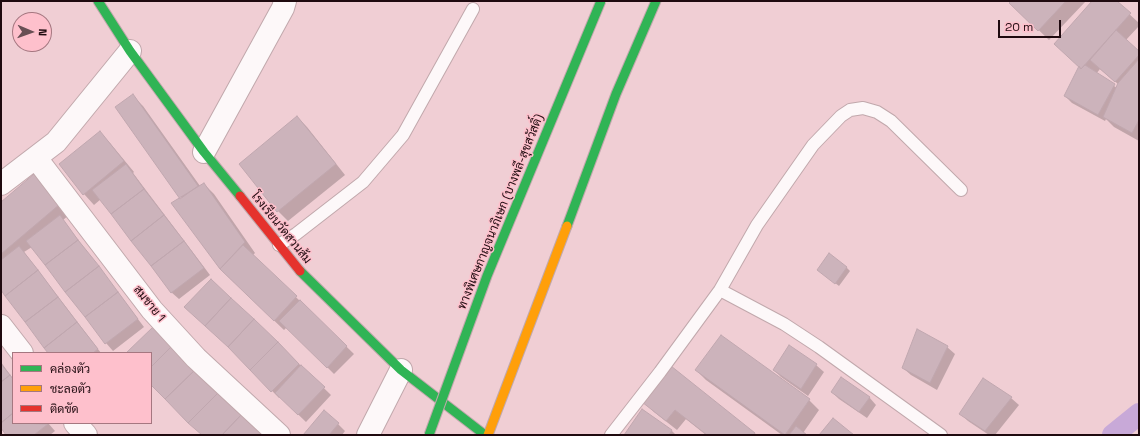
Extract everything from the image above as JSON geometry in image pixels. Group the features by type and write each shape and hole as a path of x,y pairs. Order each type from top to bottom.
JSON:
{"main road":[{"name":"โรงเรียนวัดสวนส้ม","path":"98,1 130,51 204,152 304,276 402,370 485,435"},
{"name":"ทางพิเศษกาญจนาภิเษก (บางพลี-สุขสวัสดิ์)","path":"429,435 487,276 570,74 602,1"},
{"path":"488,435 616,94 656,1"}],"street":[{"path":"204,152 286,1"},
{"path":"1,184 56,142 130,51"},
{"name":"สมชาย 1","path":"36,158 152,310 196,358 279,435"},
{"path":"1,326 21,352"},
{"path":"368,435 402,370"},
{"path":"76,424 86,435"}],"lane":[{"path":"279,245 296,234 363,182 403,135 473,9"},
{"path":"611,435 660,372 720,290 757,225 812,145 841,116 850,110 863,108 877,112 891,121 962,190"},
{"path":"720,290 784,324 819,347 940,435"}],"building":[{"path":"1011,1 1066,1 1038,31 1009,3"},
{"path":"1092,1 1117,1 1131,13 1081,69 1054,44"},
{"path":"1116,30 1139,51 1139,55 1115,82 1090,60"},
{"path":"1139,59 1139,120 1132,133 1103,117 1118,83"},
{"path":"1085,65 1115,84 1098,115 1064,96 1079,66 1081,69"},
{"path":"133,94 198,186 180,199 115,107"},
{"path":"297,116 336,164 277,212 239,164"},
{"path":"100,131 124,161 83,195 59,164"},
{"path":"126,164 144,189 111,214 92,190"},
{"path":"34,174 60,204 1,254 1,202"},
{"path":"204,183 245,242 220,269 171,203"},
{"path":"144,189 164,215 131,241 111,214"},
{"path":"60,215 78,240 45,265 26,241"},
{"path":"164,215 184,241 151,266 131,241"},
{"path":"78,240 99,266 65,292 45,265"},
{"path":"184,241 204,268 171,293 151,266"},
{"path":"243,245 297,296 274,321 220,269"},
{"path":"19,246 38,270 5,296 1,290 1,260"},
{"path":"829,253 847,267 835,284 817,270"},
{"path":"99,266 118,292 85,317 65,292"},
{"path":"38,270 58,297 25,322 5,296"},
{"path":"211,279 231,298 205,326 184,307"},
{"path":"118,292 138,319 105,344 85,317"},
{"path":"58,297 77,322 44,348 25,322"},
{"path":"231,298 254,319 228,347 205,326"},
{"path":"300,300 347,346 327,368 279,321"},
{"path":"254,319 278,342 250,370 228,347"},
{"path":"77,322 98,349 94,352 47,352 44,348"},
{"path":"153,327 173,345 152,366 152,352 127,352"},
{"path":"917,329 948,346 930,383 902,368"},
{"path":"721,335 810,399 785,435 695,370"},
{"path":"278,342 299,364 271,392 250,370"},
{"path":"173,345 196,369 165,399 152,386 152,366"},
{"path":"789,345 817,364 801,389 773,370"},
{"path":"1,364 10,375 1,382"},
{"path":"301,365 325,387 298,415 275,393"},
{"path":"671,366 755,433 754,435 707,435 675,410 666,421 642,402"},
{"path":"196,369 219,392 188,423 165,399"},
{"path":"10,375 12,378 12,414 1,423 1,382"},
{"path":"841,377 870,397 859,412 831,392"},
{"path":"983,378 1012,397 985,431 959,414"},
{"path":"219,392 241,415 222,435 202,435 188,423"},
{"path":"642,409 672,430 669,435 624,435"},
{"path":"324,410 339,423 329,435 303,435"},
{"path":"12,414 12,424 48,424 34,435 6,435 1,428 1,423"},
{"path":"241,415 263,435 222,435"},
{"path":"833,418 854,435 819,435"},
{"path":"796,426 807,435 789,435"}],"waterway":[{"path":"1113,435 1139,414"}],"traffic: fast":[{"path":"98,1 130,51 204,152 240,196"},
{"path":"429,435 487,276 601,1"},
{"path":"567,226 616,94 656,1"},
{"path":"300,271 401,370 485,435"}],"traffic: slow":[{"path":"488,435 567,226"}],"traffic: jam":[{"path":"240,196 300,271"}]}
